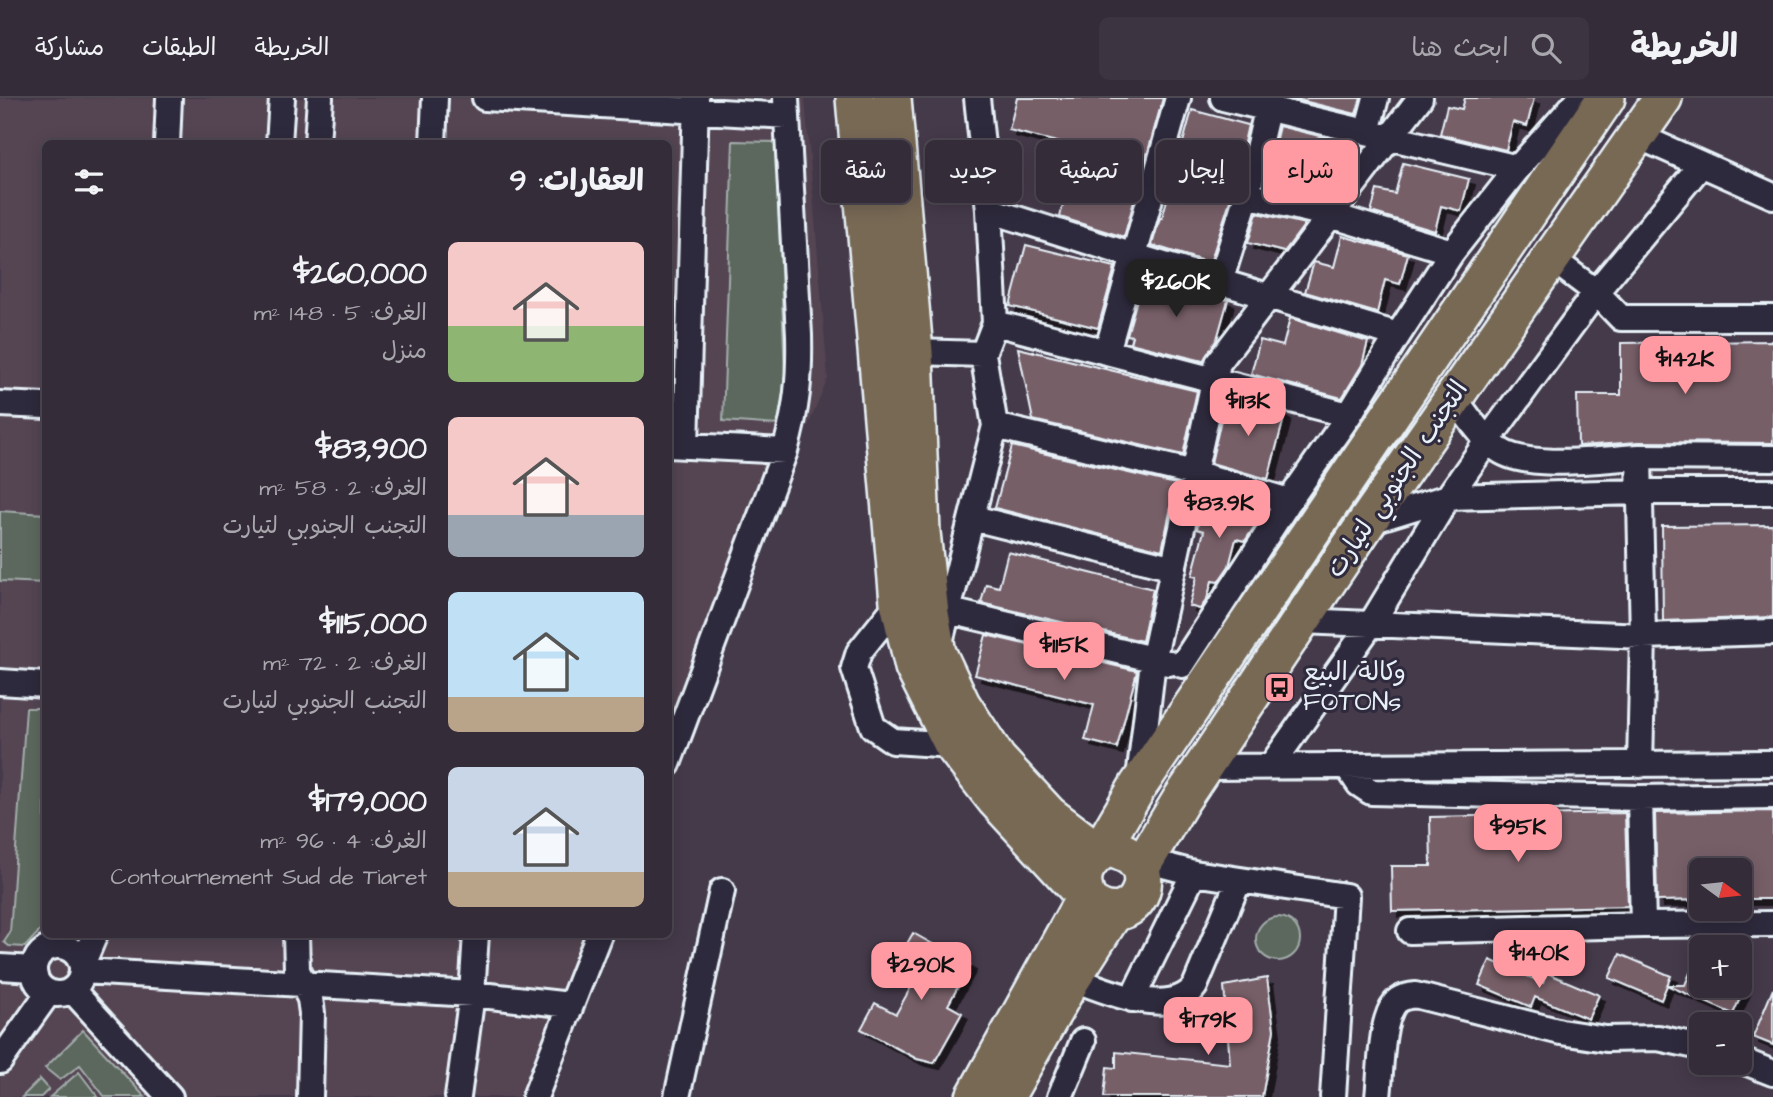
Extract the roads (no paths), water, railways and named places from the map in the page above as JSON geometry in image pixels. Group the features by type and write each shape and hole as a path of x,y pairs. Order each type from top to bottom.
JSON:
{"highway":[{"path":"855,98 899,602 914,667 953,746 996,800 1100,904"},
{"path":"892,98 914,352 921,532 937,653 961,704 997,759 1049,814 1099,853"},
{"name":"التجنب الجنوبي لتيارت","path":"1142,863 1367,522 1663,98"},
{"name":"التجنب الجنوبي لتيارت","path":"1099,853 1138,786 1197,673 1583,99"},
{"path":"1105,848 1118,849 1142,863 1144,877 1140,897 1133,905 1100,904 1082,887 1082,877 1090,859 1105,848"},
{"path":"1005,1097 1072,978 1100,904"},
{"path":"975,1097 1100,904"}],"street":[{"path":"167,140 169,98"},
{"path":"279,140 282,98"},
{"path":"317,140 320,98"},
{"path":"433,140 435,98"},
{"path":"485,98 787,107 800,371 796,413 785,451 675,730"},
{"path":"937,653 950,611 995,426 984,354 995,323 989,210 976,98"},
{"path":"1107,352 1178,98"},
{"path":"1223,98 1269,103 1379,134 1518,168"},
{"path":"1376,98 1379,134"},
{"path":"1138,786 1153,661 1218,363 1331,215 1379,134 1420,98"},
{"path":"950,611 1197,673 1289,501 1349,415 1452,252 1518,168 1583,99"},
{"path":"1249,187 1269,103"},
{"path":"696,104 677,445 785,451"},
{"path":"1638,136 1773,196"},
{"path":"1271,766 1371,624 1448,497 1488,440 1596,292 1701,165"},
{"path":"1249,195 1331,215 1452,252"},
{"path":"1220,282 1245,203"},
{"path":"989,210 1398,335"},
{"path":"1551,258 1596,292 1621,318 1773,318"},
{"path":"995,323 1349,415"},
{"path":"914,352 984,354"},
{"path":"1453,397 1488,440 1510,456 1534,461 1639,457 1773,458"},
{"path":"0,404 42,406"},
{"path":"995,426 1194,473 1289,501"},
{"path":"1639,457 1643,636 1640,765"},
{"path":"1367,522 1448,497 1773,492"},
{"path":"973,518 1174,568"},
{"path":"899,602 859,652 854,668 873,727 892,741 953,746"},
{"path":"1302,621 1643,636 1773,632"},
{"path":"0,682 42,685"},
{"path":"1204,767 1773,763"},
{"path":"1348,766 1359,784 1371,792 1640,798 1773,796"},
{"path":"1640,798 1643,925"},
{"path":"1142,863 1346,896 1333,1097"},
{"path":"1132,999 1194,873"},
{"path":"1072,978 1132,999 1170,1002 1179,1000 1190,993 1240,880"},
{"path":"677,1097 722,891"},
{"path":"1410,931 1773,924"},
{"path":"0,1061 71,980 92,938"},
{"path":"296,938 297,970 310,999 312,1013 310,1097"},
{"path":"458,1097 472,994 476,938"},
{"path":"535,1097 597,938"},
{"path":"0,967 54,947 72,950 71,980 170,1097"},
{"path":"44,951 38,983 71,980 303,984 472,994 570,1005"},
{"path":"1378,1097 1385,1031 1395,1002 1404,996 1415,995 1561,1032 1606,1039 1658,1038 1689,1044"},
{"path":"1060,1097 1083,1041"},
{"path":"1752,1065 1773,1073"}],"place":[{"name":"وكالة البيع FOTONs","path":"1280,687"}]}
